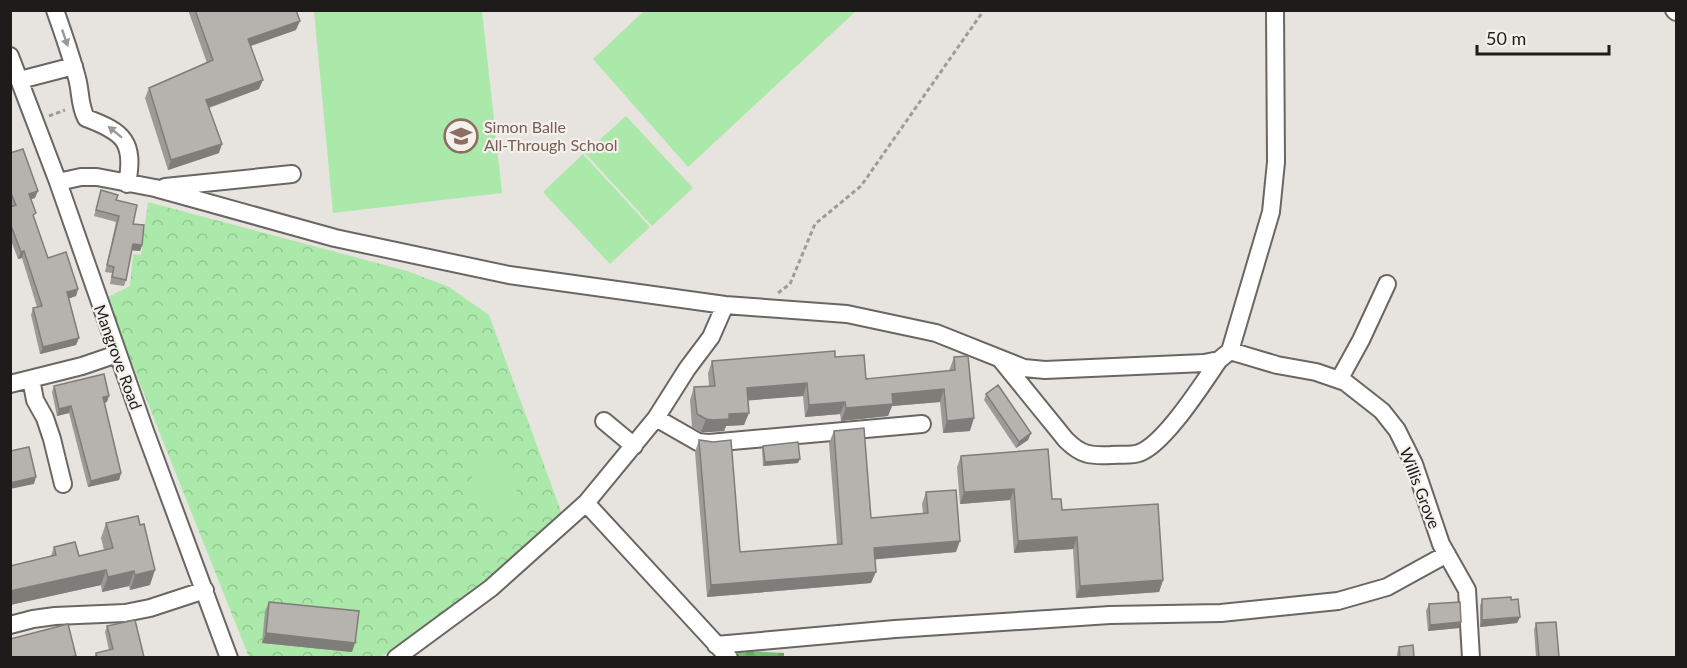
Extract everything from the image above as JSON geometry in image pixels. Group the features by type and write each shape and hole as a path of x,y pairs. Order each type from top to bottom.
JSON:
{"street":[{"path":"55,10 74,66 81,94 80,106 86,118 109,126 126,142 131,162 127,184"},
{"path":"1000,359 1077,452 1095,455 1138,454 1151,447 1167,431 1225,356 1271,212 1276,162 1275,10"},
{"name":"Mangrove Road","path":"10,56 58,182 117,354 230,657"},
{"path":"20,80 74,66"},
{"path":"155,188 292,174"},
{"path":"58,182 81,177 97,177 155,188 335,238 509,275 725,305 847,314 936,333 1024,368 1045,370 1204,363 1225,356"},
{"path":"1339,380 1387,284"},
{"path":"396,657 490,588 586,502 656,418 687,369 711,337 725,305"},
{"path":"10,384 82,366 117,354"},
{"name":"Willis Grove","path":"1225,356 1316,372 1345,382 1382,411 1397,430 1414,465 1441,544 1467,590 1471,657"},
{"path":"31,379 35,400 52,438 63,484"},
{"path":"656,418 698,442 709,443 922,424"},
{"path":"604,421 634,447"},
{"path":"586,502 729,657"},
{"path":"717,645 872,631 1075,618 1221,613 1338,601 1387,587 1447,554"},
{"path":"10,625 55,616 125,613 150,608 205,590"}],"path":[{"path":"757,307 790,285 815,224 861,186 984,10"},
{"path":"47,116 71,108"}],"green space":[{"path":"314,11 482,11 502,193 333,213"},
{"path":"644,11 855,12 688,167 593,59"},
{"path":"626,116 693,188 652,226 585,153"},
{"path":"583,154 650,227 610,264 543,192"},
{"path":"148,202 407,271 449,287 489,315 562,514 488,582 381,657 249,657 106,298 130,286 133,254 141,255"},
{"path":"499,454 527,512 500,526 470,473"},
{"path":"732,650 784,653 784,657 732,658"}],"building":[{"path":"195,10 296,10 300,21 248,39 263,80 206,100 222,144 171,160 149,88 213,60"},
{"path":"23,149 38,191 29,194 36,213 33,215 48,258 66,252 78,289 67,292 79,338 43,347 33,308 42,306 24,251 21,252 10,223 10,207 16,205 10,191 10,153"},
{"path":"101,190 118,195 116,200 137,205 133,224 144,225 142,245 133,244 126,280 112,277 114,267 107,265 119,216 96,210"},
{"path":"835,351 835,357 864,355 866,379 955,370 954,357 968,356 974,418 947,421 944,389 892,394 893,404 846,408 845,402 809,405 807,383 747,388 749,413 729,414 729,419 706,419 697,414 694,387 715,386 712,361"},
{"path":"104,374 109,396 103,397 121,473 91,481 71,406 59,409 54,386"},
{"path":"998,385 1031,433 1019,442 986,394"},
{"path":"864,428 871,518 928,513 926,492 956,490 960,541 874,548 876,572 711,585 699,440 713,442 731,440 740,552 842,544 834,431"},
{"path":"798,442 800,459 765,462 763,446"},
{"path":"29,447 36,477 10,483 10,451"},
{"path":"1048,449 1052,499 1061,499 1062,510 1158,504 1163,580 1080,586 1077,537 1018,541 1014,489 964,492 961,456"},
{"path":"138,516 140,525 144,524 155,570 135,575 134,571 108,577 106,570 10,591 10,566 56,555 54,547 75,542 79,556 113,548 106,523"},
{"path":"1511,597 1511,600 1518,599 1520,617 1482,620 1482,599"},
{"path":"269,602 359,611 355,643 266,633"},
{"path":"1460,602 1461,622 1430,625 1429,604"},
{"path":"135,620 144,657 97,657 96,653 113,649 107,626"},
{"path":"1556,622 1559,657 1539,657 1536,623"},
{"path":"68,624 76,656 10,657 10,639"},
{"path":"1413,645 1414,657 1400,657 1399,647"}],"place":[{"name":"Simon Balle All-Through School","path":"461,136"}]}
